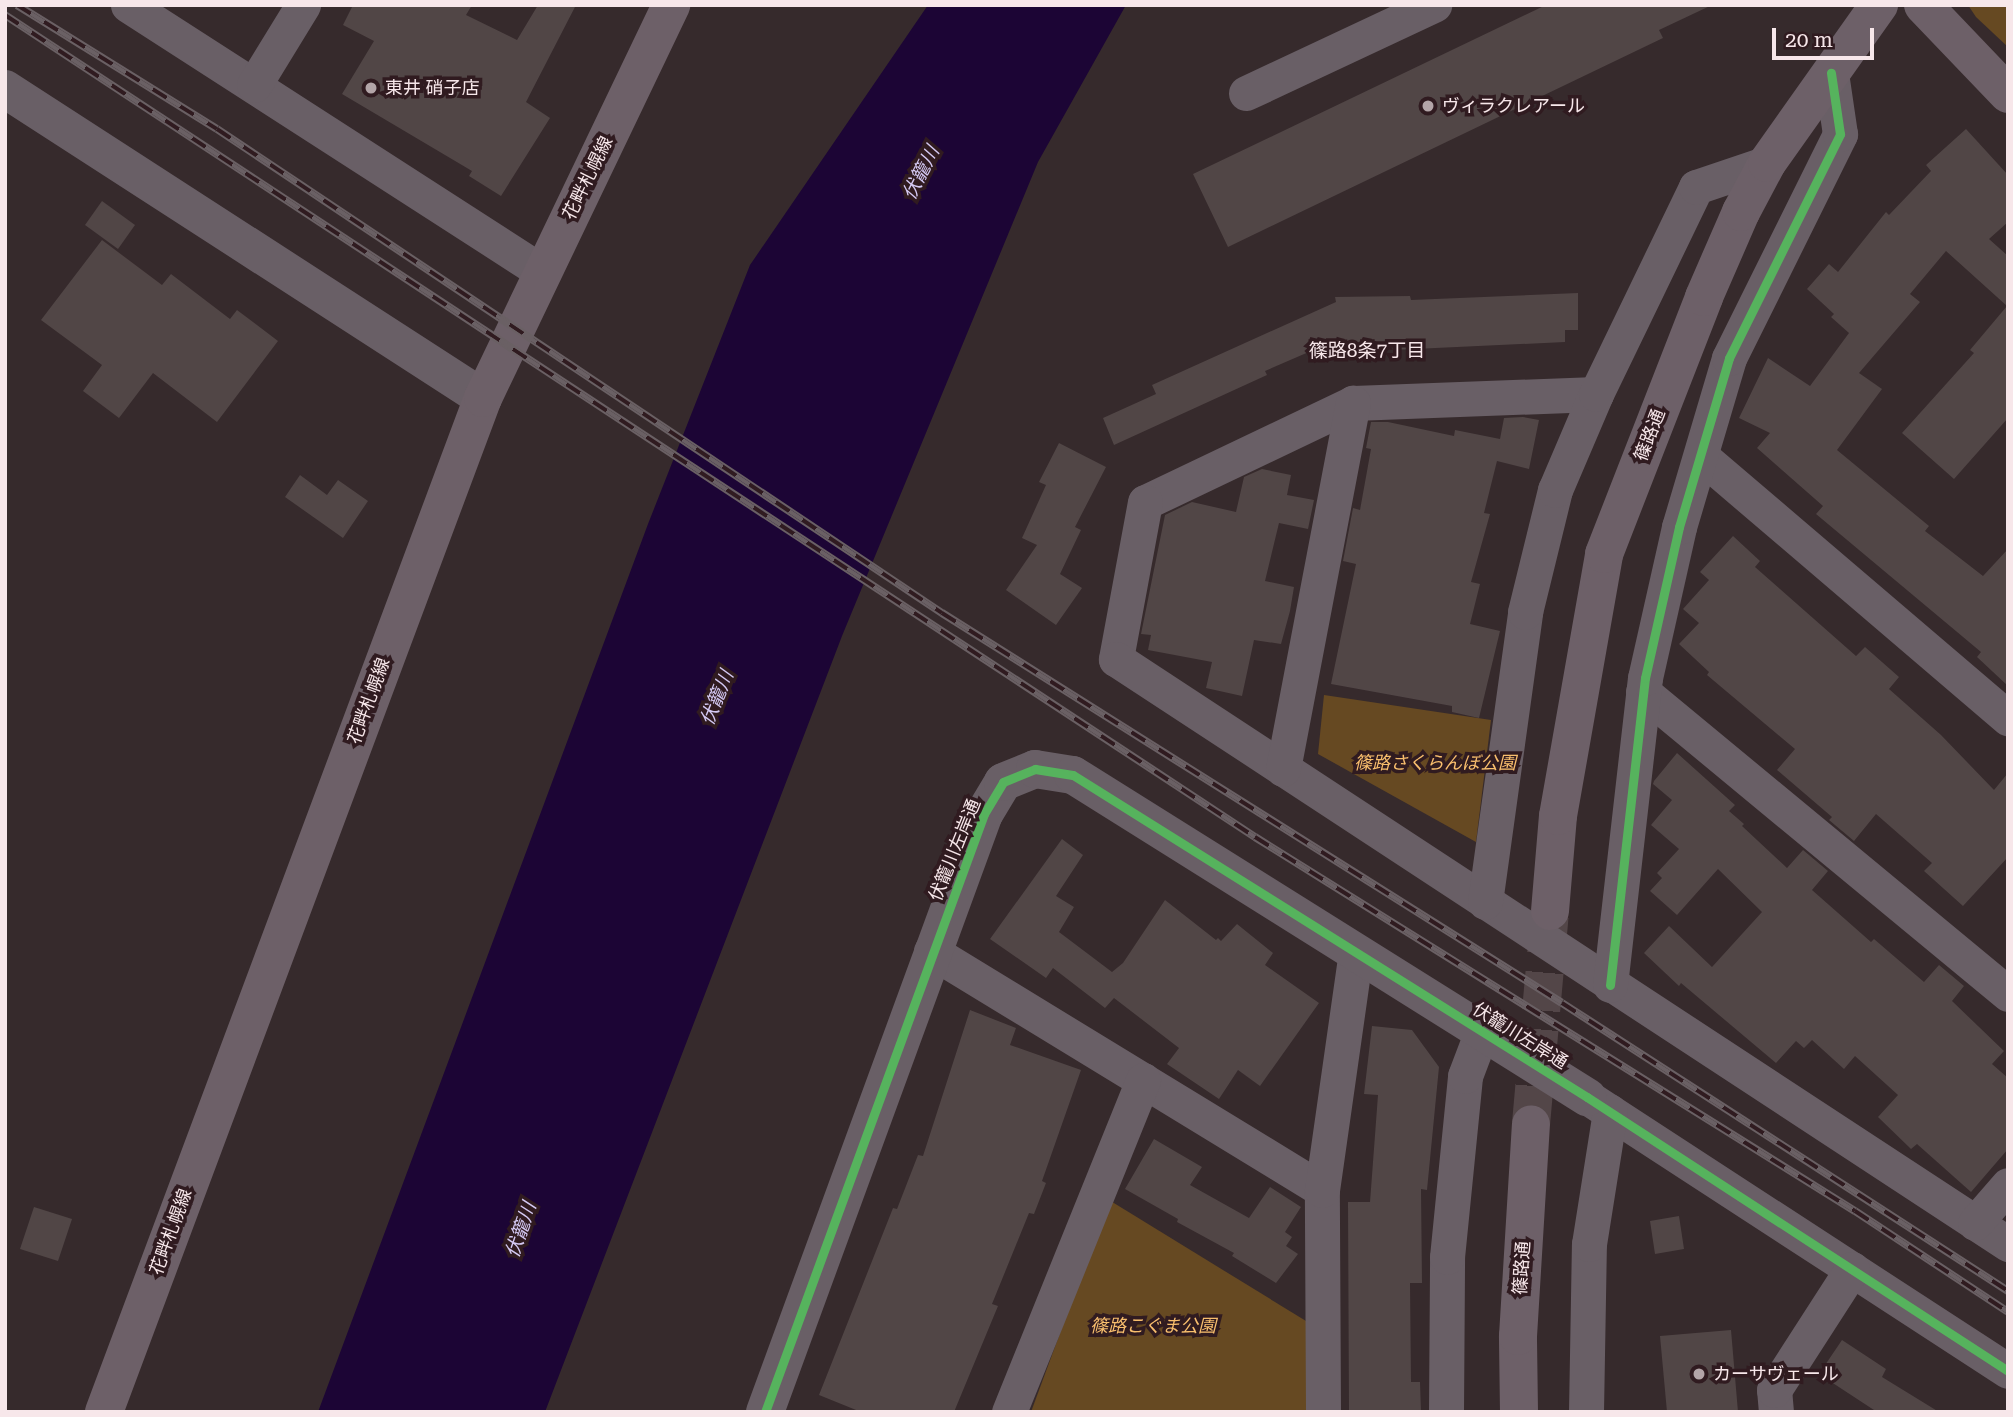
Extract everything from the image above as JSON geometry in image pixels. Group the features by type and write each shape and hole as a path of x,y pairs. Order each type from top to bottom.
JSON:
{"main road":[{"name":"花畔札幌線","path":"104,1412 483,398 671,5"},
{"name":"篠路通","path":"1550,911 1558,816 1604,554 1704,297 1741,212 1767,163 1879,5"},
{"path":"1923,5 2008,94"},
{"name":"篠路通","path":"1519,1412 1518,1336 1531,1124"}],"street":[{"path":"128,5 544,272"},
{"path":"254,85 303,5"},
{"path":"1246,93 1434,5"},
{"path":"1610,985 1643,692 1679,527 1729,358 1840,134 1831,73"},
{"path":"5,89 483,398"},
{"path":"1485,902 1525,612 1555,490 1596,394 1696,187 1767,163"},
{"path":"1596,394 1353,402 1145,502 1116,659 2008,1244"},
{"path":"1283,769 1353,402"},
{"path":"1701,456 2008,718"},
{"path":"1643,692 2008,994"},
{"name":"伏籠川左岸通","path":"765,1412 807,1303 931,951 984,814 1003,782 1035,769 1073,775 1598,1104"},
{"path":"931,951 1322,1190"},
{"path":"1323,1412 1322,1190 1356,951"},
{"path":"1446,1412 1447,1257 1465,1076 1482,1031"},
{"path":"1009,1412 1143,1080"},
{"path":"1586,1412 1589,1244 1598,1104 2008,1371"},
{"path":"1975,1223 2008,1185"},
{"path":"1776,1412 1774,1390 1852,1269"}],"green space":[{"path":"1968,5 2008,5 2008,47 1976,17"},
{"name":"篠路さくらんぼ公園","path":"1324,695 1491,720 1476,842 1318,754"},
{"name":"篠路こぐま公園","path":"1109,1200 1306,1321 1307,1412 1031,1412"}],"water":[{"name":"伏籠川","path":"928,5 1126,5 1038,162 842,636 545,1412 318,1412 648,524 750,265"}],"building":[{"path":"353,5 472,5 466,15 517,40 538,5 576,5 526,102 550,118 501,196 469,176 472,171 342,94 374,41 343,25"},
{"name":"ヴィラクレアール","path":"1546,5 1712,5 1659,30 1663,38 1228,247 1193,174"},
{"path":"1966,129 2008,175 2008,222 1989,239 2008,256 2008,418 1954,479 1902,433 1974,353 1970,350 2007,306 1946,251 1910,294 1920,302 1859,373 1882,389 1837,450 1929,526 1925,531 1983,576 2008,549 2008,686 1977,657 1981,652 1816,514 1823,506 1757,448 1770,433 1739,418 1768,358 1810,386 1849,333 1831,317 1834,314 1807,289 1829,264 1838,272 1886,212 1889,215 1931,171 1926,165"},
{"path":"102,201 135,225 118,249 85,225"},
{"path":"102,240 162,285 171,274 230,319 237,310 278,341 217,422 153,373 119,418 83,391 102,365 41,320"},
{"path":"1578,293 1578,330 1565,330 1565,342 1393,350 1393,347 1318,348 1265,371 1267,375 1114,445 1103,418 1156,394 1152,385 1336,302 1335,297 1410,296 1411,300"},
{"path":"1504,418 1539,420 1529,469 1497,461 1484,513 1490,514 1471,582 1480,584 1470,624 1500,631 1479,718 1452,712 1452,706 1331,684 1356,564 1343,561 1353,508 1360,510 1371,449 1366,448 1371,422 1388,422 1454,436 1455,430 1500,439"},
{"path":"1059,443 1106,467 1075,527 1081,530 1060,574 1082,588 1056,625 1006,590 1037,545 1022,538 1046,485 1039,482"},
{"path":"1262,469 1291,475 1287,495 1314,500 1308,529 1279,523 1265,581 1294,587 1290,611 1281,644 1254,640 1242,696 1206,688 1212,662 1148,650 1151,635 1141,634 1165,515 1192,502 1236,512 1244,477"},
{"path":"300,475 327,495 338,480 368,501 343,538 285,497"},
{"path":"1733,536 1760,561 1755,567 1856,656 1865,647 1899,677 1889,689 1941,735 1994,790 2008,773 2008,857 1963,906 1924,871 1932,863 1876,814 1854,841 1829,820 1832,817 1777,770 1795,749 1707,675 1709,672 1679,644 1699,623 1683,609 1709,580 1700,572"},
{"path":"1677,753 1735,805 1729,811 1787,868 1803,850 1828,871 1812,890 1871,942 1874,939 1924,982 1939,965 1964,986 1952,1001 2004,1051 1992,1064 2008,1078 2008,1149 1971,1192 1917,1144 1911,1149 1878,1117 1898,1095 1855,1056 1844,1069 1812,1040 1804,1048 1796,1041 1776,1063 1681,983 1679,986 1644,953 1669,926 1712,967 1762,912 1718,869 1677,915 1650,891 1662,878 1657,873 1679,849 1651,825 1672,800 1653,784 1654,781"},
{"path":"1062,839 1083,855 1056,896 1074,907 1059,932 1112,972 1123,963 1165,900 1216,940 1218,938 1221,941 1237,924 1273,953 1265,965 1319,1003 1260,1086 1238,1070 1219,1099 1167,1064 1179,1048 1114,998 1105,1008 1053,968 1046,978 990,939"},
{"path":"970,1010 1016,1028 1010,1045 1081,1070 1042,1181 1046,1183 1034,1214 1029,1213 992,1304 998,1306 954,1412 861,1412 819,1395 893,1208 897,1209 918,1155 923,1156"},
{"path":"1372,1026 1412,1030 1439,1067 1427,1190 1421,1189 1422,1283 1410,1283 1411,1382 1420,1382 1421,1412 1349,1412 1348,1202 1370,1202 1378,1095 1364,1094"},
{"path":"1154,1139 1202,1167 1190,1185 1249,1218 1270,1187 1301,1207 1285,1232 1292,1237 1286,1246 1298,1254 1276,1283 1232,1256 1234,1253 1177,1222 1178,1219 1125,1189"},
{"path":"34,1207 72,1219 58,1261 20,1249"},
{"path":"1679,1216 1684,1249 1655,1254 1650,1221"},
{"name":"カーサヴェール","path":"1731,1330 1738,1412 1667,1412 1660,1336"},
{"path":"1842,1340 1886,1369 1882,1377 1939,1412 1877,1412 1819,1374"}],"tunnel":[{"path":"1531,1124 1550,911"}],"railway":[{"path":"17,5 217,129 942,613 1562,1003 2008,1291"},
{"path":"5,15 1255,837 1855,1211 2008,1312"}],"cycle path":[{"path":"1610,985 1645,678 1679,527 1729,358 1840,134 1831,73"},
{"path":"765,1412 984,814 1003,782 1035,769 1073,775 1587,1097 2008,1371"}],"place":[{"name":"東井 硝子店","path":"371,88"},
{"name":"ヴィラクレアール","path":"1428,106"},
{"name":"カーサヴェール","path":"1699,1374"}],"district":[{"name":"篠路8条7丁目","path":"1367,351"}]}
